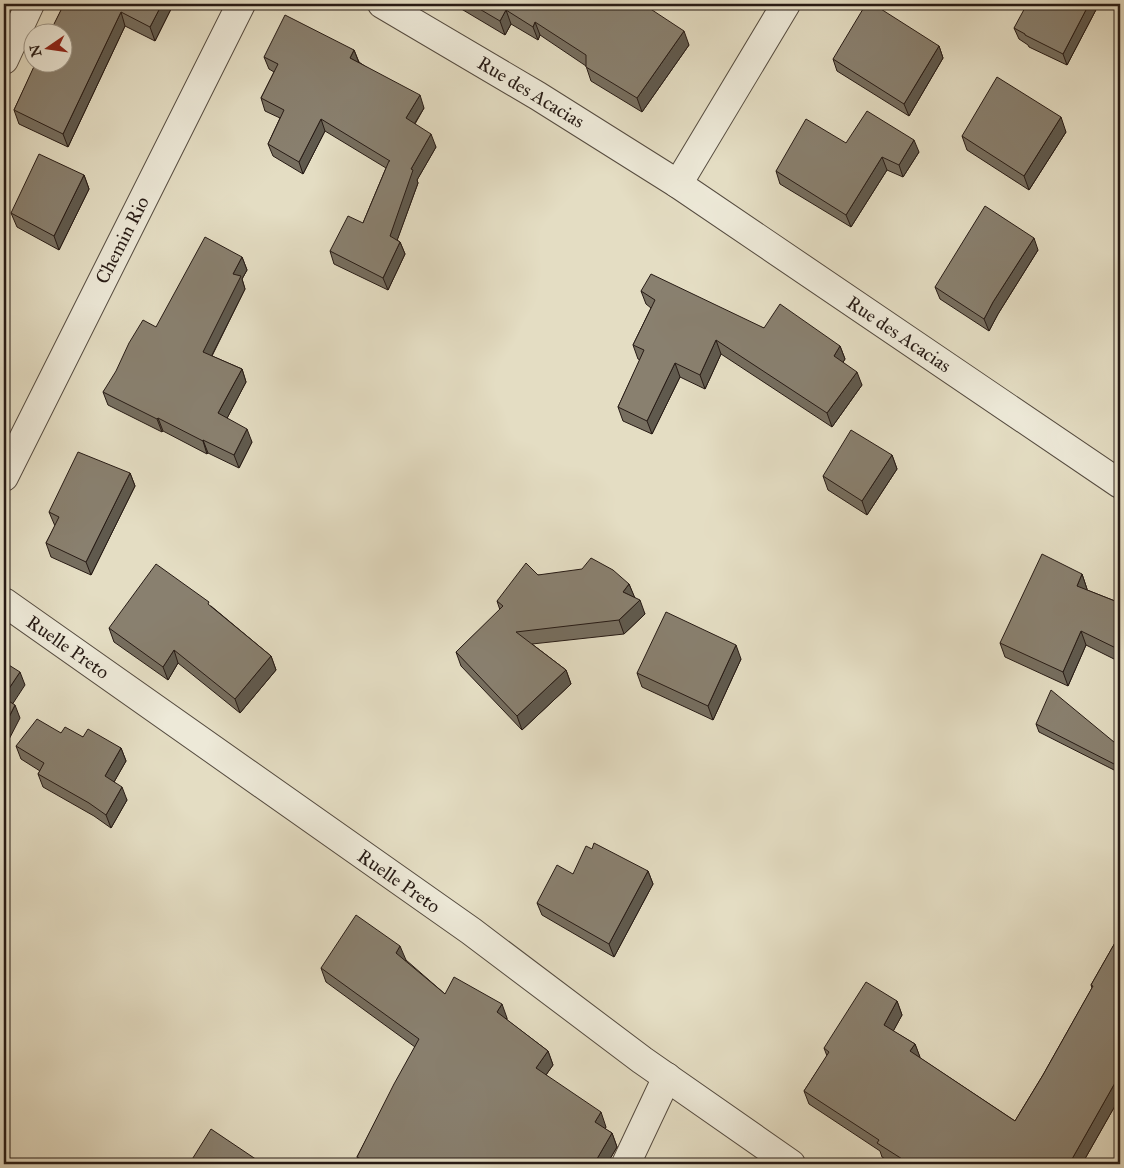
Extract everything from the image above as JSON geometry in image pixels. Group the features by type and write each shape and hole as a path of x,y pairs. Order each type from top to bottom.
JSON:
{"street":[{"path":"4,60 30,4"},
{"name":"Chemin Rio","path":"4,477 241,4"},
{"name":"Rue des Acacias","path":"382,4 538,96 678,184 1120,484"},
{"path":"678,184 786,4"},
{"name":"Ruelle Preto","path":"4,602 471,931 627,1048 791,1164"},
{"path":"626,1164 667,1077"}],"building":[{"path":"64,4 162,4 150,27 121,12 63,134 14,110 31,72 72,72 72,22 55,22"},
{"path":"471,4 643,4 684,31 637,98 586,67 586,55 535,22 533,27 506,10 500,21"},
{"path":"866,4 873,4 939,46 904,104 833,59"},
{"path":"1027,4 1089,4 1063,54 1014,28"},
{"path":"285,15 354,50 350,58 420,95 406,118 431,134 411,169 413,170 390,236 400,242 383,278 330,251 348,216 363,223 390,161 321,119 299,162 268,144 284,110 261,98 278,64 264,57"},
{"path":"997,77 1061,117 1024,176 962,136"},
{"path":"867,111 914,140 899,165 882,157 846,215 776,171 806,119 846,143"},
{"path":"39,154 84,175 54,236 11,213"},
{"path":"985,206 1034,238 984,319 935,287"},
{"path":"205,237 242,257 233,274 241,276 203,352 242,369 218,413 247,429 234,455 103,392 143,320 156,327"},
{"path":"651,274 764,328 780,304 840,346 834,356 857,372 827,413 716,340 700,375 675,363 647,421 618,407 644,350 633,345 655,300 641,291"},
{"path":"851,430 892,455 862,501 823,476"},
{"path":"78,452 130,473 86,562 46,543 59,517 49,512"},
{"path":"1042,554 1082,574 1077,586 1120,603 1120,650 1081,631 1063,672 1000,643"},
{"path":"591,558 613,570 629,584 623,592 640,600 619,620 516,632 566,670 517,716 456,652 503,606 497,601 526,563 538,575 582,569"},
{"path":"156,564 209,602 208,604 271,656 235,699 174,650 163,667 109,628"},
{"path":"666,612 736,645 708,706 637,673"},
{"path":"4,662 20,672 4,696"},
{"path":"1051,690 1120,747 1120,767 1036,724"},
{"path":"4,698 15,705 4,727"},
{"path":"37,719 61,733 65,727 83,737 88,729 121,748 105,776 122,787 106,815 38,774 44,763 16,746"},
{"path":"594,843 648,871 609,944 537,903 557,865 573,874 586,846 592,849"},
{"path":"356,915 400,946 396,953 445,994 454,977 502,1004 497,1012 548,1051 536,1068 601,1112 595,1122 612,1133 594,1164 575,1164 573,1162 571,1164 370,1164 357,1157 419,1039 321,968"},
{"path":"1120,934 1120,1074 1072,1159 1078,1162 1076,1164 910,1164 877,1143 879,1140 804,1091 829,1052 824,1048 866,982 897,1001 884,1025 915,1044 910,1051 1015,1121 1093,986 1091,985"},
{"path":"211,1129 263,1164 197,1164 191,1161"}]}
